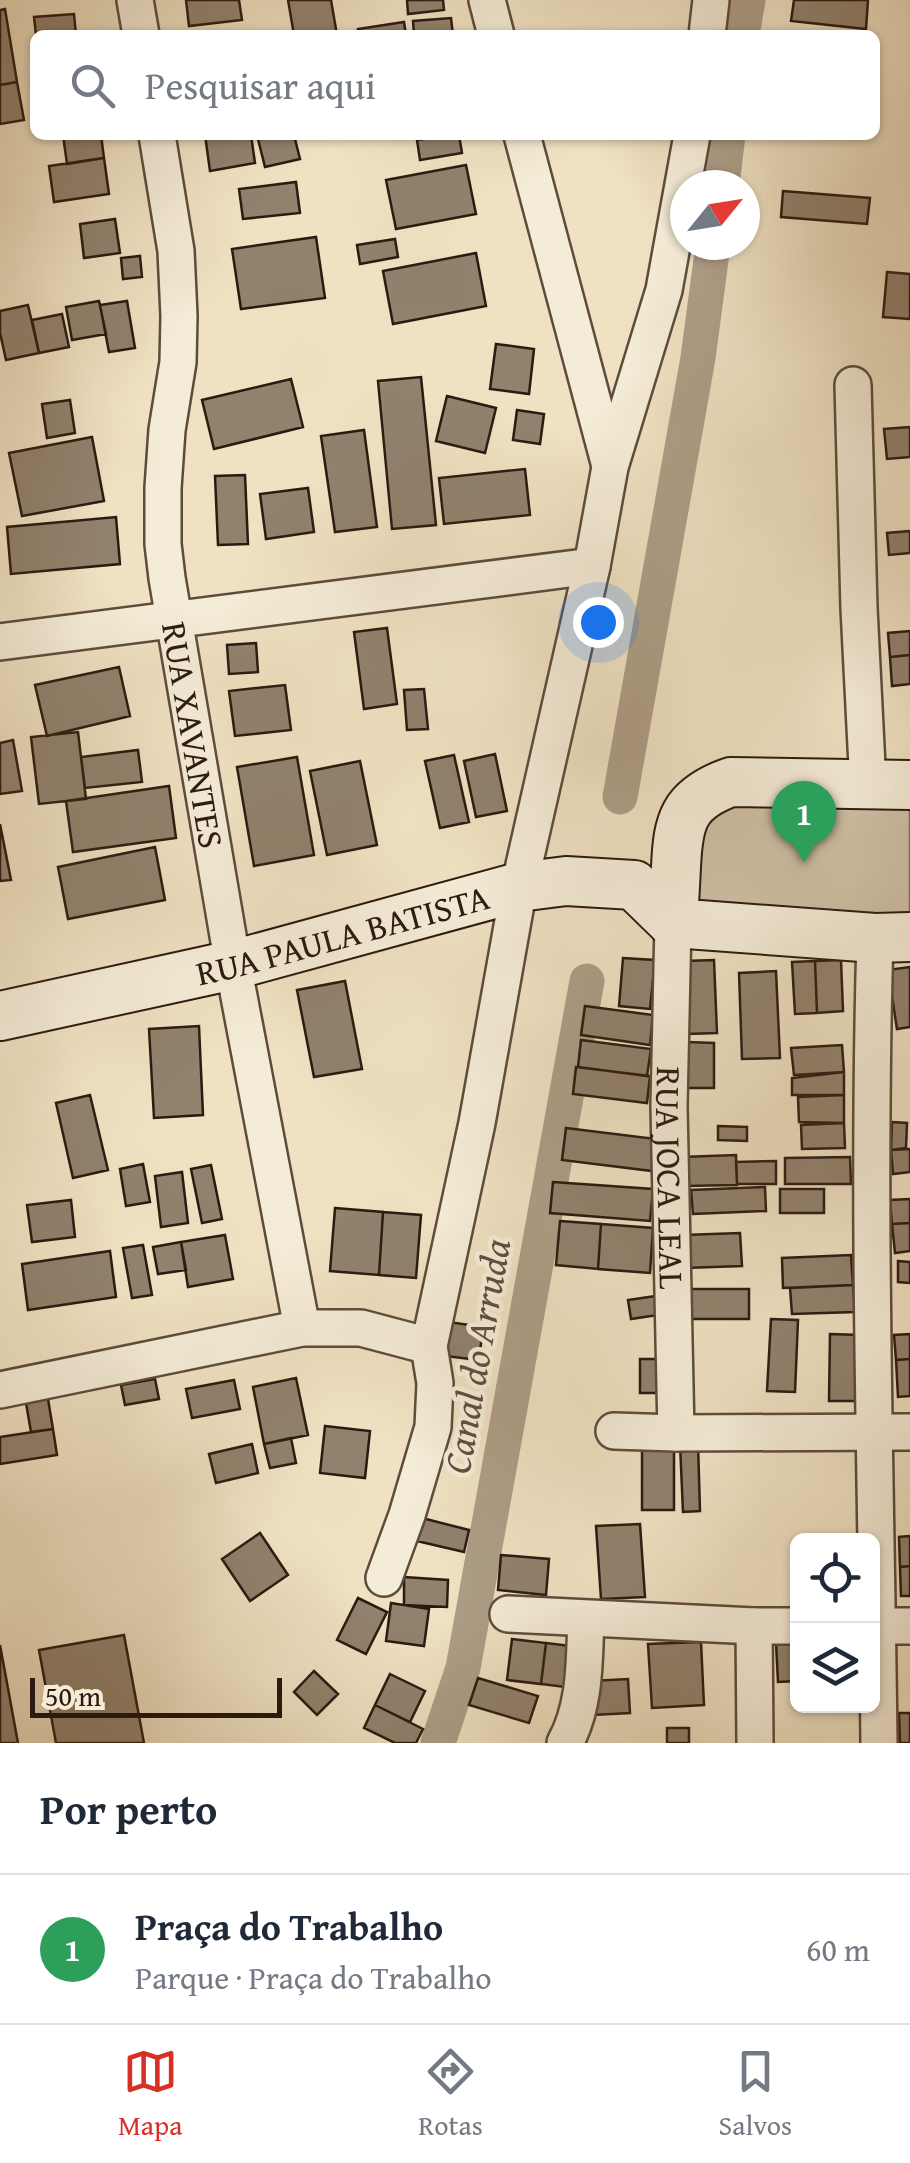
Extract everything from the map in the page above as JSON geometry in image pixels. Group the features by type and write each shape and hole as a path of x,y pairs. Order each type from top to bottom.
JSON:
{"street":[{"path":"135,0 140,30"},
{"path":"487,0 495,30"},
{"path":"708,30 712,0"},
{"name":"RUA XAVANTES","path":"158,140 176,251 179,316 178,362 167,430 165,561 232,965 302,1328"},
{"path":"523,140 610,467"},
{"path":"384,1578 434,1427 435,1384 429,1346 477,1123 519,887 592,566 610,467 664,290 691,140"},
{"path":"853,385 859,608 889,786 731,782 713,788 685,814 677,833 673,924 893,938 873,1019 873,1432 887,1626 879,1743"},
{"path":"0,642 592,566"},
{"name":"RUA PAULA BATISTA","path":"0,1016 232,965 519,887 566,881 634,885 673,924"},
{"name":"RUA JOCA LEAL","path":"673,924 668,1106 676,1433"},
{"path":"1,1386 302,1328 362,1328 429,1346"},
{"path":"614,1431 910,1432"},
{"path":"508,1614 790,1626"},
{"path":"565,1743 583,1684 586,1618"},
{"path":"754,1626 755,1743"}],"shaded area":[{"path":"910,803 910,919 697,908 701,824 726,806"}],"building":[{"path":"186,0 239,0 242,20 189,26"},
{"path":"288,0 331,0 336,30 293,30"},
{"path":"407,0 443,0 444,10 408,14"},
{"path":"794,0 868,0 866,29 791,21"},
{"path":"5,9 17,82 0,85 0,10"},
{"path":"74,14 76,30 35,30 34,17"},
{"path":"451,18 452,30 414,30 413,21"},
{"path":"404,22 405,30 358,30"},
{"path":"17,82 24,120 0,124 0,85"},
{"path":"64,140 102,140 104,158 67,164"},
{"path":"206,140 252,140 255,163 210,171"},
{"path":"258,140 295,140 300,159 265,167"},
{"path":"417,140 460,140 462,153 420,160"},
{"path":"104,158 109,194 54,202 49,166"},
{"path":"466,165 476,214 396,229 386,180"},
{"path":"296,182 300,213 243,219 239,189"},
{"path":"783,191 870,198 867,224 781,217"},
{"path":"115,219 120,253 84,258 80,224"},
{"path":"316,237 325,298 241,309 232,249"},
{"path":"395,239 398,257 360,264 357,245"},
{"path":"476,253 486,306 393,324 383,271"},
{"path":"140,256 142,277 123,279 121,258"},
{"path":"887,272 910,274 910,319 883,317"},
{"path":"99,301 106,334 72,340 66,307"},
{"path":"127,301 135,348 109,352 100,305"},
{"path":"28,305 39,353 6,360 0,311"},
{"path":"62,314 69,347 39,353 32,320"},
{"path":"496,344 534,349 529,394 490,389"},
{"path":"421,377 436,525 392,529 378,381"},
{"path":"291,379 303,427 214,449 202,400"},
{"path":"447,396 496,408 485,453 436,441"},
{"path":"70,400 75,433 47,438 42,404"},
{"path":"517,410 544,414 540,444 513,440"},
{"path":"910,427 910,457 887,459 884,429"},
{"path":"364,430 377,527 335,532 321,436"},
{"path":"92,437 104,501 22,516 9,453"},
{"path":"525,469 530,515 444,524 439,478"},
{"path":"245,475 248,544 218,545 215,476"},
{"path":"308,488 314,532 266,539 260,494"},
{"path":"116,517 120,564 11,574 7,527"},
{"path":"910,531 910,553 889,555 887,533"},
{"path":"387,628 397,704 364,709 354,632"},
{"path":"910,631 910,655 890,657 888,633"},
{"path":"256,643 258,672 229,674 227,645"},
{"path":"910,655 910,684 892,686 890,657"},
{"path":"119,667 130,716 47,736 35,685"},
{"path":"285,685 291,730 235,736 229,691"},
{"path":"424,689 428,729 407,730 404,690"},
{"path":"78,732 86,799 39,804 31,737"},
{"path":"13,740 22,791 0,794 0,743"},
{"path":"138,750 142,782 85,788 81,757"},
{"path":"495,754 507,811 476,817 464,761"},
{"path":"454,755 469,822 440,828 425,761"},
{"path":"297,757 314,855 254,866 237,767"},
{"path":"360,761 377,845 327,855 310,771"},
{"path":"169,786 176,838 73,852 66,801"},
{"path":"0,824 11,880 0,881"},
{"path":"155,847 165,900 68,919 58,867"},
{"path":"623,958 655,960 650,1009 619,1006"},
{"path":"714,960 717,1033 687,1034 684,961"},
{"path":"841,960 843,1011 817,1013 815,961"},
{"path":"815,961 817,1013 795,1014 792,962"},
{"path":"910,967 910,1027 897,1029 888,970"},
{"path":"776,971 780,1058 742,1059 739,973"},
{"path":"345,981 362,1069 314,1077 297,990"},
{"path":"585,1006 653,1015 650,1045 581,1035"},
{"path":"199,1026 203,1115 154,1118 149,1029"},
{"path":"581,1040 651,1049 647,1076 578,1067"},
{"path":"687,1042 714,1043 714,1088 687,1088"},
{"path":"842,1045 844,1072 794,1075 791,1048"},
{"path":"576,1067 650,1076 647,1103 573,1094"},
{"path":"844,1072 844,1095 792,1095 792,1078"},
{"path":"90,1095 108,1170 73,1178 56,1103"},
{"path":"844,1095 844,1123 799,1122 798,1097"},
{"path":"892,1122 907,1123 906,1148 891,1150"},
{"path":"844,1123 845,1148 802,1149 801,1125"},
{"path":"718,1126 747,1127 747,1141 718,1140"},
{"path":"566,1128 656,1139 652,1171 562,1160"},
{"path":"910,1149 910,1172 893,1174 891,1150"},
{"path":"736,1155 737,1185 684,1186 682,1157"},
{"path":"850,1157 851,1184 785,1184 785,1158"},
{"path":"776,1161 776,1184 737,1184 736,1162"},
{"path":"143,1164 150,1202 126,1206 120,1169"},
{"path":"211,1165 222,1219 202,1223 191,1169"},
{"path":"182,1172 188,1223 161,1227 155,1176"},
{"path":"553,1182 653,1189 650,1221 550,1213"},
{"path":"765,1187 766,1211 693,1214 691,1190"},
{"path":"780,1189 824,1189 824,1213 780,1213"},
{"path":"910,1199 910,1223 892,1224 890,1200"},
{"path":"71,1200 75,1237 32,1242 27,1205"},
{"path":"335,1208 383,1212 379,1275 330,1271"},
{"path":"383,1212 421,1215 416,1278 379,1275"},
{"path":"560,1221 601,1224 598,1269 556,1265"},
{"path":"910,1223 910,1251 895,1253 892,1224"},
{"path":"601,1224 653,1228 650,1273 598,1269"},
{"path":"740,1233 742,1266 685,1268 684,1235"},
{"path":"225,1235 233,1279 188,1287 181,1242"},
{"path":"181,1242 186,1270 158,1274 153,1247"},
{"path":"143,1245 152,1295 132,1298 123,1248"},
{"path":"110,1251 116,1297 28,1310 22,1264"},
{"path":"851,1255 853,1285 783,1288 782,1258"},
{"path":"898,1261 910,1262 910,1283 898,1282"},
{"path":"853,1285 855,1312 792,1314 790,1288"},
{"path":"686,1289 749,1289 749,1319 686,1319"},
{"path":"656,1296 658,1315 631,1319 628,1300"},
{"path":"771,1319 798,1320 795,1392 767,1391"},
{"path":"449,1322 483,1327 479,1360 445,1356"},
{"path":"830,1334 860,1335 860,1401 829,1401"},
{"path":"910,1334 910,1359 896,1360 894,1335"},
{"path":"640,1359 664,1359 664,1393 640,1393"},
{"path":"910,1359 910,1396 898,1397 896,1360"},
{"path":"296,1378 308,1435 264,1444 253,1387"},
{"path":"155,1379 159,1399 125,1405 121,1385"},
{"path":"234,1380 240,1409 192,1418 186,1389"},
{"path":"48,1399 53,1429 31,1432 26,1403"},
{"path":"325,1426 370,1431 365,1478 320,1473"},
{"path":"53,1429 57,1455 0,1464 0,1437"},
{"path":"291,1438 296,1463 270,1468 264,1444"},
{"path":"698,1443 700,1511 683,1512 680,1444"},
{"path":"252,1444 258,1473 216,1483 209,1454"},
{"path":"642,1448 674,1448 674,1510 642,1510"},
{"path":"422,1518 469,1530 464,1552 417,1541"},
{"path":"640,1524 645,1597 601,1599 596,1526"},
{"path":"260,1533 288,1575 250,1601 222,1559"},
{"path":"910,1536 910,1566 900,1567 899,1537"},
{"path":"501,1555 549,1559 546,1595 498,1590"},
{"path":"910,1566 910,1596 901,1596 900,1567"},
{"path":"404,1577 448,1580 447,1607 404,1605"},
{"path":"358,1598 387,1612 366,1654 337,1640"},
{"path":"391,1603 429,1609 424,1646 386,1641"},
{"path":"124,1635 144,1743 56,1743 39,1650"},
{"path":"512,1639 546,1643 541,1684 507,1680"},
{"path":"701,1642 704,1705 652,1708 648,1644"},
{"path":"790,1642 790,1681 778,1682 776,1643"},
{"path":"546,1643 579,1647 574,1688 541,1684"},
{"path":"0,1645 18,1743 0,1743"},
{"path":"314,1671 338,1694 317,1715 294,1692"},
{"path":"390,1674 425,1691 410,1722 375,1705"},
{"path":"478,1678 538,1696 529,1723 469,1705"},
{"path":"628,1679 630,1713 593,1715 591,1681"},
{"path":"375,1705 423,1729 416,1743 395,1743 364,1728"},
{"path":"899,1713 910,1713 910,1743 900,1743"},
{"path":"667,1728 689,1728 689,1743 667,1743"}],"waterway":[{"path":"743,30 748,0"},
{"path":"724,170 727,140"},
{"path":"620,797 698,358 711,260"},
{"name":"Canal do Arruda","path":"438,1743 463,1668 587,981"}],"place":[{"name":"Praça do Trabalho","path":"804,863"}]}
